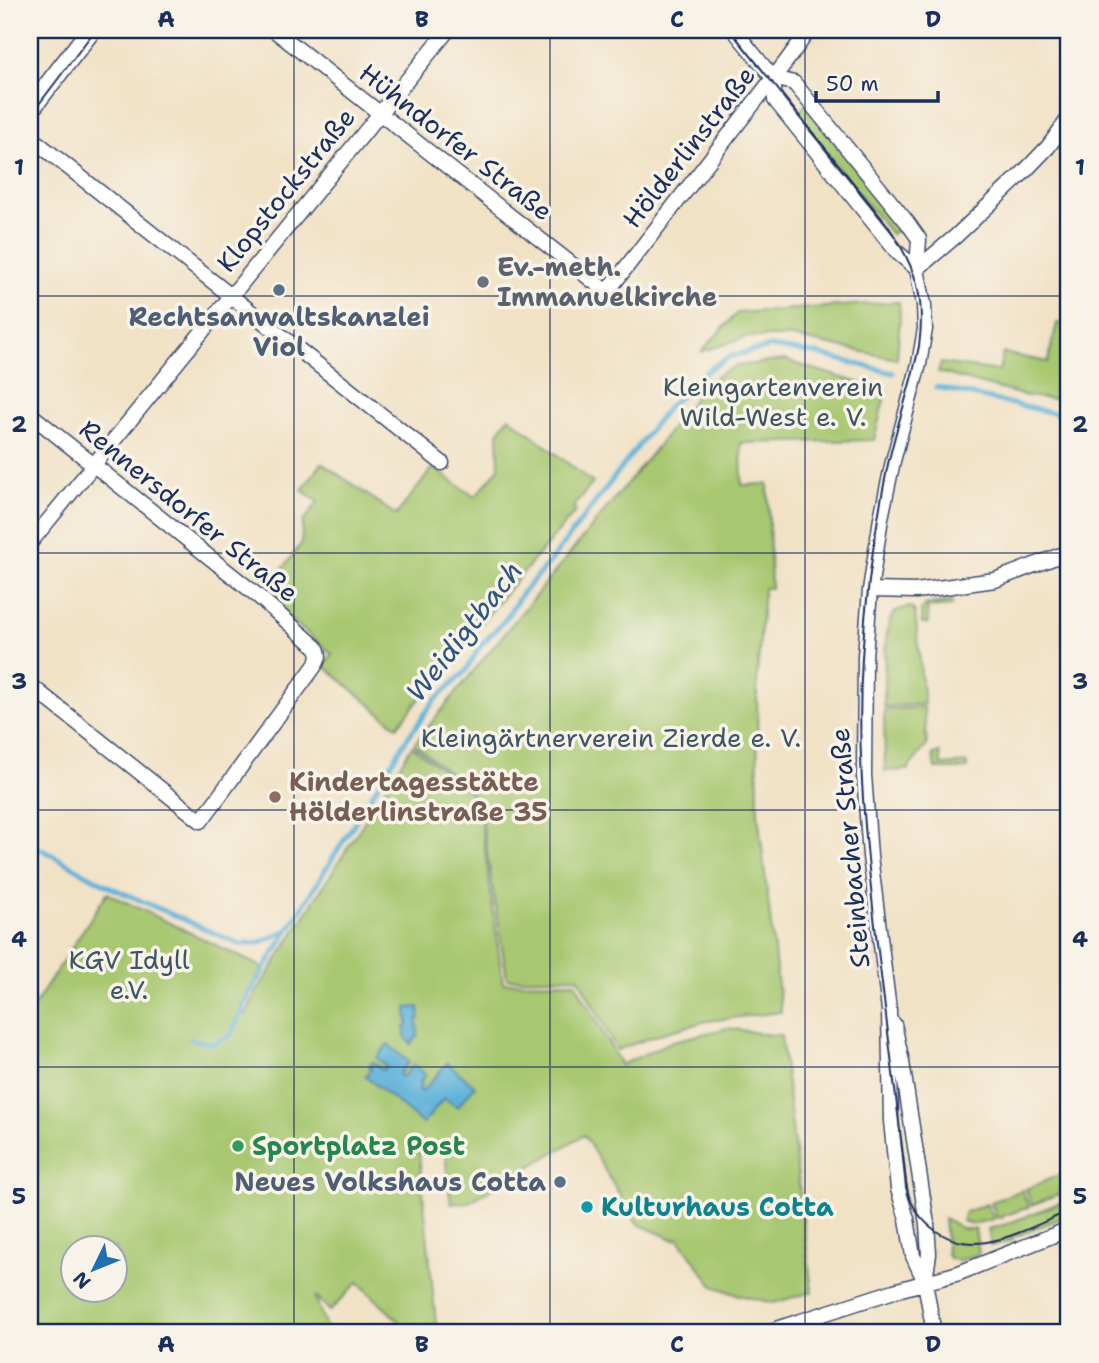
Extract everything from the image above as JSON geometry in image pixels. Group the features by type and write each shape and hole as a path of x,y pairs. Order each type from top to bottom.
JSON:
{"street":[{"path":"30,109 91,30"},
{"name":"Hühndorfer Straße","path":"274,30 607,292"},
{"name":"Klopstockstraße","path":"30,543 448,30"},
{"path":"734,30 773,78 778,105 898,253 916,269 957,236 1024,172 1048,147 1069,118"},
{"name":"Hölderlinstraße","path":"607,292 809,30"},
{"name":"Steinbacher Straße","path":"773,78 794,83 919,239 916,269 925,305 924,338 892,461 870,590 865,656 864,775 870,856 888,1010 891,1121 898,1189 907,1219 913,1256 925,1282"},
{"path":"30,137 442,463"},
{"name":"Rennersdorfer Straße","path":"30,414 258,596 320,653 319,660 201,821 30,685"},
{"path":"870,590 916,591 995,580 1069,552"},
{"name":"Steinbacher Straße","path":"888,1010 896,1031 902,1062 927,1224 929,1254 925,1282"},
{"path":"764,1333 959,1273 1069,1229"},
{"path":"925,1282 934,1333"}],"green space":[{"path":"806,105 901,226 891,234 795,114"},
{"name":"Kleingartenverein Wild-West e. V.","path":"899,302 897,359 792,337 746,337 701,352 737,313"},
{"path":"1057,323 1069,324 1069,401 1026,396 938,372 941,363 999,371 1003,353 1048,362"},
{"name":"Kleingärtnerverein Zierde e. V.","path":"784,360 886,391 874,440 741,443 742,485 768,484 771,588 764,588 757,678 758,813 781,1012 707,1021 617,1050 578,977 507,979 480,806 469,789 414,744 703,387 721,373 737,366"},
{"path":"509,417 593,483 573,507 576,511 397,727 323,665 332,654 270,602 283,584 276,578 301,544 303,522 318,502 302,490 322,463 396,515 433,468 475,497 499,468 498,432"},
{"path":"952,601 952,606 927,608 928,624 922,624 921,611 925,605"},
{"path":"911,607 915,612 924,704 884,707 888,629 895,612"},
{"path":"924,707 927,745 907,770 885,771 884,710"},
{"name":"KGV Idyll e.V.","path":"412,746 468,790 479,807 503,983 575,982 621,1065 673,1041 728,1028 781,1035 812,1292 773,1303 713,1286 678,1238 675,1240 635,1221 584,1135 469,1202 451,1204 445,1153 419,1153 437,1333 411,1333 358,1282 330,1311 315,1296 328,1333 44,1333 30,1318 30,1012 107,893 266,969 242,1012 246,1015 254,996"},
{"path":"940,753 941,765 967,763 967,769 935,769 933,754"},
{"path":"1066,1172 1069,1190 1032,1205 1026,1189"},
{"path":"1022,1190 1029,1206 997,1218 991,1202"},
{"path":"1069,1199 1069,1215 1011,1238 1012,1240 991,1246 988,1229"},
{"path":"987,1204 994,1219 972,1224 962,1221 965,1212"},
{"path":"944,1218 963,1229 975,1229 979,1253 958,1261 949,1258"}],"water":[{"path":"419,1007 418,1036 411,1044 405,1036 405,1027 408,1026 407,1008"},
{"path":"388,1044 409,1062 399,1074 402,1077 414,1065 426,1075 420,1082 422,1084 419,1089 422,1092 447,1063 475,1086 457,1107 444,1098 423,1124 365,1076 373,1062 383,1070 386,1066 377,1058"}],"waterway":[{"name":"Weidigtbach","path":"191,1039 212,1044 231,1035 248,995 404,743 434,701 466,671 480,646 504,621 522,593 549,563 667,408 709,369 731,356 770,347 813,353 893,373"},
{"name":"Weidigtbach","path":"936,387 1069,415"},
{"path":"30,843 110,887 239,944 259,943 288,930"}],"tram line":[{"path":"30,116 95,30"},
{"path":"730,30 888,226 912,268 919,297 919,346 888,464 875,536 860,694 861,765 869,872 909,1196 921,1218 930,1226 951,1239 962,1242 987,1242 1007,1237 1069,1211"}],"place":[{"name":"Ev.-meth. Immanuelkirche","path":"483,282"},
{"name":"Rechtsanwaltskanzlei Viol","path":"279,290"},
{"name":"Kindertagesstätte Hölderlinstraße 35","path":"275,797"},
{"name":"Sportplatz Post","path":"238,1146"},
{"name":"Neues Volkshaus Cotta","path":"560,1182"},
{"name":"Kulturhaus Cotta","path":"587,1207"}]}
